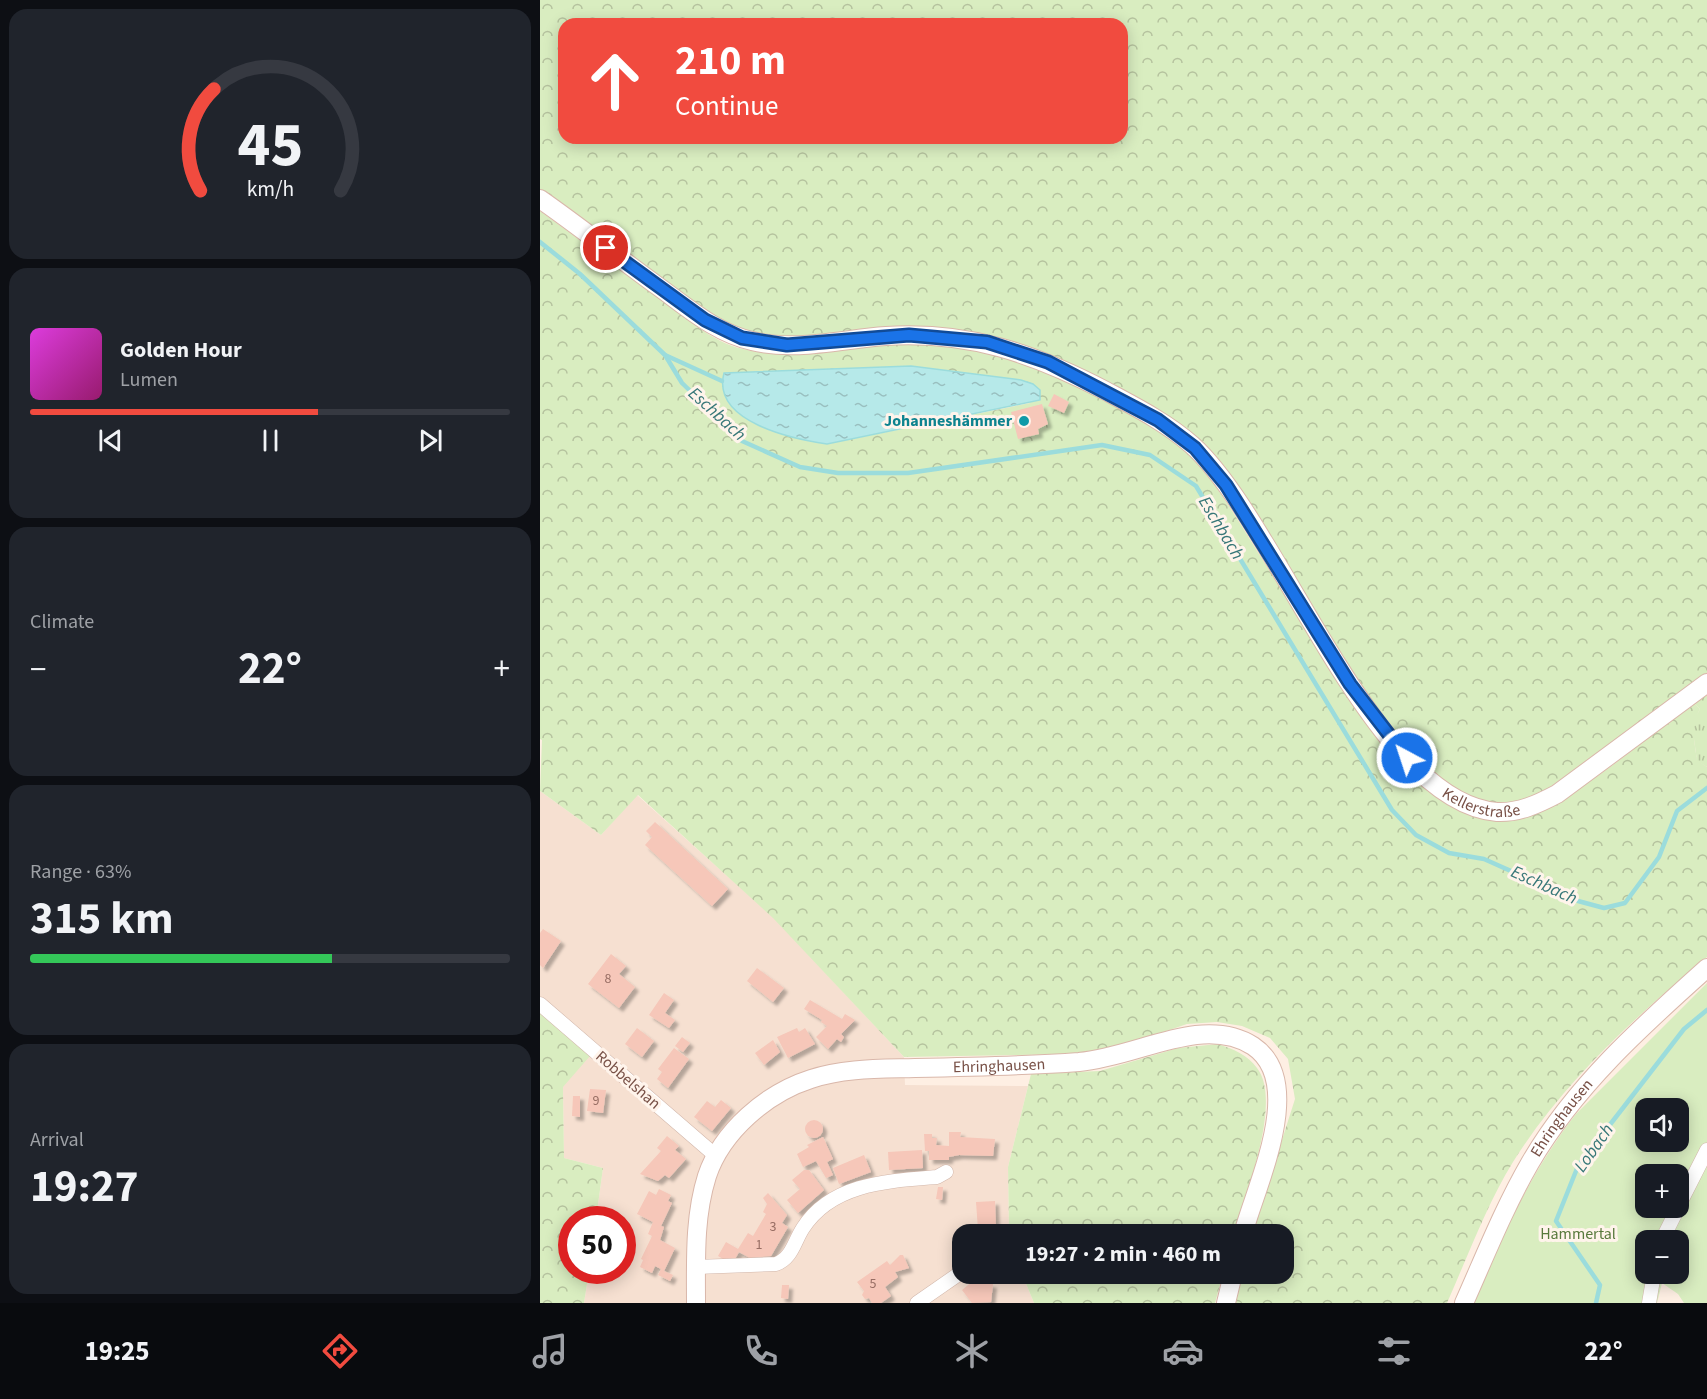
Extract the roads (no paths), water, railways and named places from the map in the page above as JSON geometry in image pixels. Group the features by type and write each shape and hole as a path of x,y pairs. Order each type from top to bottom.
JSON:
{"main road":[{"name":"Kellerstraße","path":"540,199 698,315 742,338 787,345 886,336 968,339 1004,346 1037,358 1123,400 1172,429 1205,458 1232,494 1350,684 1376,721 1420,772 1461,800 1489,811 1505,812 1523,810 1548,799 1594,769 1707,683"},
{"name":"Ehringhausen","path":"1464,1303 1504,1211 1531,1162 1565,1111 1619,1051 1707,969"},
{"name":"Ehringhausen","path":"696,1303 701,1200 716,1156 736,1129 757,1109 789,1088 824,1075 878,1069 1095,1061 1193,1036 1222,1035 1250,1044 1266,1057 1275,1074 1279,1093 1275,1122 1246,1224"},
{"path":"1226,1303 1231,1284"}],"street":[{"name":"Robbelshan","path":"540,1004 716,1156"},
{"path":"1689,1185 1707,1150"},
{"path":"696,1267 776,1264 786,1260 809,1219 831,1198 872,1185 937,1177 946,1172"},
{"path":"917,1303 952,1279"},
{"path":"1649,1303 1652,1284"}],"water":[{"path":"911,366 1021,380 1033,384 1040,390 1040,400 827,444 795,438 758,425 742,416 730,404 723,390 724,373"}],"waterway":[{"name":"Eschbach","path":"540,242 580,274 665,355 682,383 742,441 800,467 838,473 908,473 1102,445 1150,455 1196,486 1392,810 1416,835 1449,853 1484,859 1578,901 1604,908 1625,903 1659,857 1677,811 1707,788"},
{"path":"665,355 722,381"},
{"name":"Lobach","path":"1596,1303 1600,1285 1556,1221 1578,1166 1684,1029 1707,1010"}],"place":[{"name":"Johanneshämmer","path":"1024,421"}],"park label":[{"name":"Hammertal","path":"1578,1234"}]}
